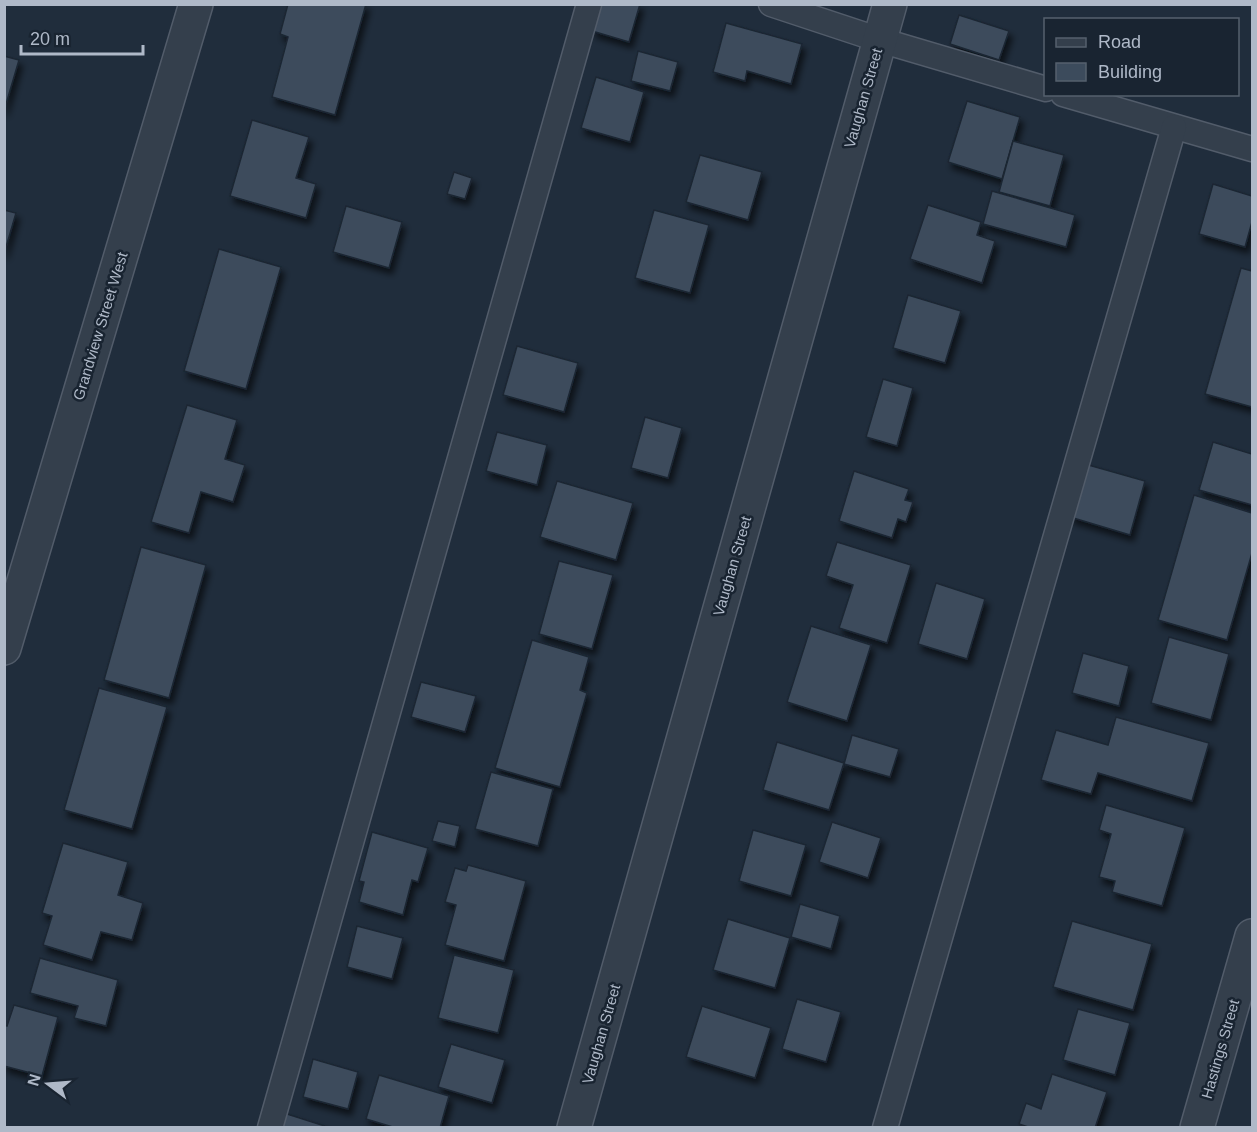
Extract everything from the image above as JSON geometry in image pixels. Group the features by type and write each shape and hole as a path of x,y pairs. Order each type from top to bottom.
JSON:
{"street":[{"name":"Grandview Street West","path":"4,648 196,4"},
{"name":"Vaughan Street","path":"574,1128 890,4"},
{"name":"Hastings Street","path":"1197,1128 1252,936"}],"lane":[{"path":"270,1128 589,4"},
{"path":"771,4 880,40 1044,88"},
{"path":"1070,96 1252,149"},
{"path":"885,1128 1174,127"}],"building":[{"path":"288,4 366,4 335,115 272,97 288,37 280,34"},
{"path":"600,4 640,4 629,42 592,31"},
{"path":"959,15 1009,31 999,60 950,44"},
{"path":"726,23 802,44 791,84 747,71 745,81 713,72"},
{"path":"638,51 678,62 670,91 631,81"},
{"path":"4,56 19,60 4,111"},
{"path":"596,77 644,92 630,142 581,128"},
{"path":"967,101 1020,117 1002,179 948,162"},
{"path":"252,120 309,137 296,178 316,184 306,218 230,196"},
{"path":"1013,141 1064,155 1050,206 999,192"},
{"path":"700,155 762,172 748,220 686,202"},
{"path":"454,172 472,178 465,199 447,194"},
{"path":"1213,184 1252,196 1252,222 1245,247 1199,234"},
{"path":"992,191 1075,215 1066,247 983,224"},
{"path":"928,205 981,222 977,235 995,241 982,283 910,259"},
{"path":"346,206 402,222 389,268 333,252"},
{"path":"4,210 16,213 4,254"},
{"path":"654,210 709,225 690,293 635,278"},
{"path":"219,249 281,267 246,389 184,371"},
{"path":"1241,268 1252,271 1252,407 1205,394"},
{"path":"908,295 961,311 945,363 893,348"},
{"path":"517,346 578,363 564,412 503,395"},
{"path":"883,379 913,388 897,446 866,437"},
{"path":"187,405 237,420 225,459 245,465 233,502 201,492 189,533 151,522"},
{"path":"645,417 682,428 668,478 631,468"},
{"path":"497,432 547,445 537,485 486,471"},
{"path":"1213,442 1252,454 1252,505 1199,490"},
{"path":"1085,464 1145,481 1130,535 1070,517"},
{"path":"854,471 909,489 905,500 913,502 906,522 898,519 892,538 839,521"},
{"path":"557,481 633,503 616,560 540,537"},
{"path":"1194,495 1252,513 1252,553 1227,640 1158,620"},
{"path":"837,542 911,565 887,643 839,628 853,585 826,576"},
{"path":"141,547 206,565 169,698 104,680"},
{"path":"559,561 613,575 592,649 539,634"},
{"path":"936,583 985,599 967,659 918,644"},
{"path":"811,626 871,645 847,721 787,702"},
{"path":"1169,637 1229,654 1211,720 1151,703"},
{"path":"532,640 589,657 580,690 587,693 560,787 495,768"},
{"path":"1083,653 1129,666 1119,706 1072,693"},
{"path":"421,682 476,696 465,732 411,717"},
{"path":"99,688 167,707 132,829 64,810"},
{"path":"1116,717 1209,743 1192,801 1098,773 1091,794 1041,780 1056,730 1108,745"},
{"path":"852,735 899,749 890,777 844,764"},
{"path":"777,742 844,763 829,810 763,790"},
{"path":"491,772 553,789 538,846 475,829"},
{"path":"1106,805 1185,828 1162,906 1112,892 1115,881 1099,877 1111,834 1099,830"},
{"path":"438,821 460,826 455,847 432,841"},
{"path":"832,822 881,838 868,878 819,862"},
{"path":"753,830 806,845 791,896 739,881"},
{"path":"372,832 428,848 418,882 412,880 403,915 359,902 364,882 359,881"},
{"path":"63,843 128,862 118,895 143,903 132,940 101,932 92,960 43,945 52,916 42,913"},
{"path":"468,865 526,881 504,961 445,945 456,905 445,902 455,868 466,871"},
{"path":"800,904 840,916 831,949 791,937"},
{"path":"728,919 790,938 775,988 713,970"},
{"path":"1072,921 1152,944 1133,1010 1053,987"},
{"path":"357,926 403,938 392,979 347,967"},
{"path":"454,955 514,970 498,1033 438,1018"},
{"path":"40,958 118,980 106,1026 74,1018 78,1006 30,993"},
{"path":"797,999 841,1012 826,1062 782,1049"},
{"path":"14,1005 58,1017 42,1076 4,1066 4,1025 7,1026"},
{"path":"702,1006 771,1028 755,1078 686,1057"},
{"path":"1078,1009 1130,1023 1115,1075 1063,1060"},
{"path":"451,1044 505,1060 492,1103 438,1087"},
{"path":"313,1059 358,1072 348,1109 303,1097"},
{"path":"1052,1074 1107,1092 1095,1128 1031,1128 1019,1124 1026,1103 1041,1109"},
{"path":"379,1075 449,1096 440,1128 396,1128 366,1119"},
{"path":"284,1113 331,1128 280,1128"}]}
